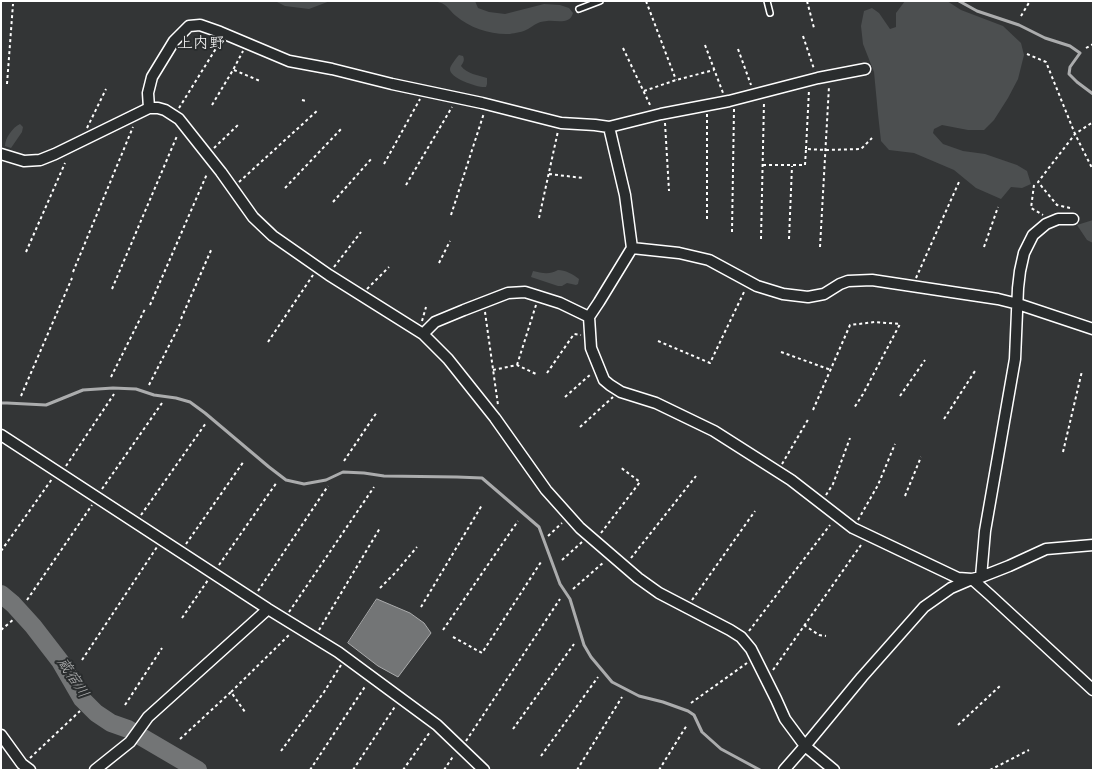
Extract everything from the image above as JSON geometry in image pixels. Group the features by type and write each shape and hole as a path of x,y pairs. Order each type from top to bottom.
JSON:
{"street":[{"path":"149,108 148,93 152,77 174,41 189,26 200,25 290,61 482,103 561,123 595,124 609,127 661,114 729,101 818,78 865,69"},
{"path":"1,154 24,161 40,160 149,108 165,110 179,119 254,217 273,236 329,275 421,330 453,365 495,418 546,490 580,528 638,578 659,593 741,637 751,649 785,719 805,746 834,770"},
{"path":"609,127 625,195 632,248 589,317 591,348 604,380 621,392 656,403 714,431 791,480 853,528 958,578 976,578"},
{"path":"976,578 1015,359 1020,271 1024,253 1033,235 1046,224 1058,219 1072,219"},
{"path":"632,248 679,252 709,260 756,286 783,294 808,297 824,294 848,281 872,280 998,299 1018,304 1093,329"},
{"path":"421,330 435,322 508,293 525,292 560,302 589,317"},
{"path":"1,435 338,652 436,725 484,770"},
{"path":"784,770 924,606 951,588 1009,566 1046,549 1093,545"},
{"path":"976,578 990,595 1093,690"},
{"path":"95,770 130,742 148,717 268,608"},
{"path":"1,735 22,764 30,770"}],"lane":[{"path":"579,9 600,1"},
{"path":"767,1 770,13"}],"path":[{"path":"646,1 676,80"},
{"path":"807,1 814,28"},
{"path":"1021,16 1030,1"},
{"path":"7,84 12,4"},
{"path":"803,36 818,78"},
{"path":"178,109 222,37"},
{"path":"1086,48 1093,44"},
{"path":"705,45 724,97"},
{"path":"212,105 246,46"},
{"path":"623,48 654,112"},
{"path":"738,49 753,90"},
{"path":"1026,54 1046,62 1075,134 1093,170"},
{"path":"233,70 260,81"},
{"path":"644,91 676,80 714,70"},
{"path":"820,247 830,82"},
{"path":"763,166 805,165 809,86"},
{"path":"86,129 106,89"},
{"path":"384,164 422,96"},
{"path":"761,239 764,98"},
{"path":"302,100 306,102"},
{"path":"406,185 454,103"},
{"path":"732,232 734,106"},
{"path":"238,183 318,110"},
{"path":"452,215 485,110"},
{"path":"707,111 707,221"},
{"path":"664,119 669,191"},
{"path":"1072,208 1057,205 1038,182 1075,134 1093,122"},
{"path":"211,151 239,124"},
{"path":"73,272 134,126"},
{"path":"285,188 342,128"},
{"path":"539,218 559,129"},
{"path":"112,289 177,136"},
{"path":"806,148 826,150 861,149 872,138"},
{"path":"333,202 372,158"},
{"path":"26,252 64,163"},
{"path":"789,239 792,166"},
{"path":"150,305 206,174"},
{"path":"549,174 583,178"},
{"path":"915,281 959,182"},
{"path":"1034,185 1031,208 1048,218"},
{"path":"984,247 998,207"},
{"path":"331,270 361,232"},
{"path":"439,263 450,241"},
{"path":"181,319 212,248"},
{"path":"366,291 389,267"},
{"path":"268,342 314,275"},
{"path":"21,396 72,278"},
{"path":"658,341 710,363 747,287"},
{"path":"517,365 537,302"},
{"path":"421,330 426,307"},
{"path":"485,307 498,407"},
{"path":"111,377 145,309"},
{"path":"813,410 850,325 875,322 900,324 854,408"},
{"path":"149,385 180,324"},
{"path":"547,373 574,334 585,335"},
{"path":"781,352 831,370"},
{"path":"900,396 925,360"},
{"path":"493,370 517,365 536,374"},
{"path":"944,419 976,371"},
{"path":"1063,452 1082,371"},
{"path":"565,397 593,372"},
{"path":"66,466 114,394"},
{"path":"580,427 615,395"},
{"path":"101,490 162,403"},
{"path":"344,461 377,412"},
{"path":"781,466 809,418"},
{"path":"140,517 206,423"},
{"path":"825,496 833,484 850,438"},
{"path":"857,522 878,485 895,444"},
{"path":"905,496 921,457"},
{"path":"184,548 244,461"},
{"path":"598,537 640,482 620,467"},
{"path":"628,562 696,476"},
{"path":"1,551 54,477"},
{"path":"216,569 277,482"},
{"path":"256,594 328,486"},
{"path":"287,615 374,487"},
{"path":"27,600 94,502"},
{"path":"421,607 482,505"},
{"path":"689,604 755,511"},
{"path":"548,536 565,520"},
{"path":"443,630 518,521"},
{"path":"748,632 830,525"},
{"path":"316,634 380,528"},
{"path":"562,560 585,540"},
{"path":"82,660 159,545"},
{"path":"772,672 860,545"},
{"path":"380,588 417,547"},
{"path":"573,588 606,560"},
{"path":"453,637 482,653 541,562"},
{"path":"182,618 210,578"},
{"path":"466,742 560,599"},
{"path":"1,630 14,619"},
{"path":"804,625 819,635 826,636"},
{"path":"180,739 232,692 293,631"},
{"path":"513,729 574,644"},
{"path":"125,705 162,648"},
{"path":"692,703 749,661"},
{"path":"281,751 324,692 340,665"},
{"path":"541,756 598,677"},
{"path":"310,770 366,685"},
{"path":"958,725 1002,685"},
{"path":"232,692 245,712"},
{"path":"577,770 622,697"},
{"path":"353,770 396,704"},
{"path":"30,758 80,711"},
{"path":"659,770 687,725"},
{"path":"403,770 431,731"},
{"path":"990,770 1029,750"},
{"path":"444,770 456,752"}],"shaded area":[{"path":"275,1 330,1 309,9 285,6"},
{"path":"434,1 475,1 478,8 489,12 505,14 544,4 560,5 569,8 573,13 566,21 543,21 521,32 503,34 488,32 474,27 456,16 446,6"},
{"path":"905,1 947,1 961,10 1003,26 1021,43 1024,55 1018,79 994,120 984,130 968,130 942,125 934,129 933,133 943,144 963,151 985,154 1017,165 1027,171 1031,184 1022,188 1011,187 1001,199 976,188 954,170 914,153 889,150 881,141 874,72 863,44 861,26 864,11 872,8 879,13 890,29 896,27 896,13"},
{"path":"459,55 464,57 464,61 461,66 463,69 487,78 486,87 465,82 454,76 450,69"},
{"path":"20,124 23,127 22,132 11,148 5,146 6,140 10,133"},
{"path":"1093,220 1093,243 1087,240 1077,225"},
{"path":"558,270 577,277 579,279 578,284 567,283 562,286 558,286 531,277 533,271 549,273"},
{"path":"377,599 410,613 424,623 431,633 398,677 378,666 348,643"}],"waterway":[{"path":"959,1 977,11 1019,25 1045,38 1070,46 1080,53 1070,67 1069,74 1093,94"},
{"path":"1,403 46,405 83,390 113,388 136,389 154,395 176,398 190,402 286,480 304,484 326,480 343,472 384,476 482,478 539,527 560,584 570,599 584,645 591,657 612,682 639,696 663,702 688,711 694,715 702,732 721,749 760,770"},
{"name":"蔵宿川","path":"1,594 13,604 33,626 60,661 82,699 96,713 111,723 128,729 198,770"}],"district":[{"name":"上内野","path":"201,46"}]}
